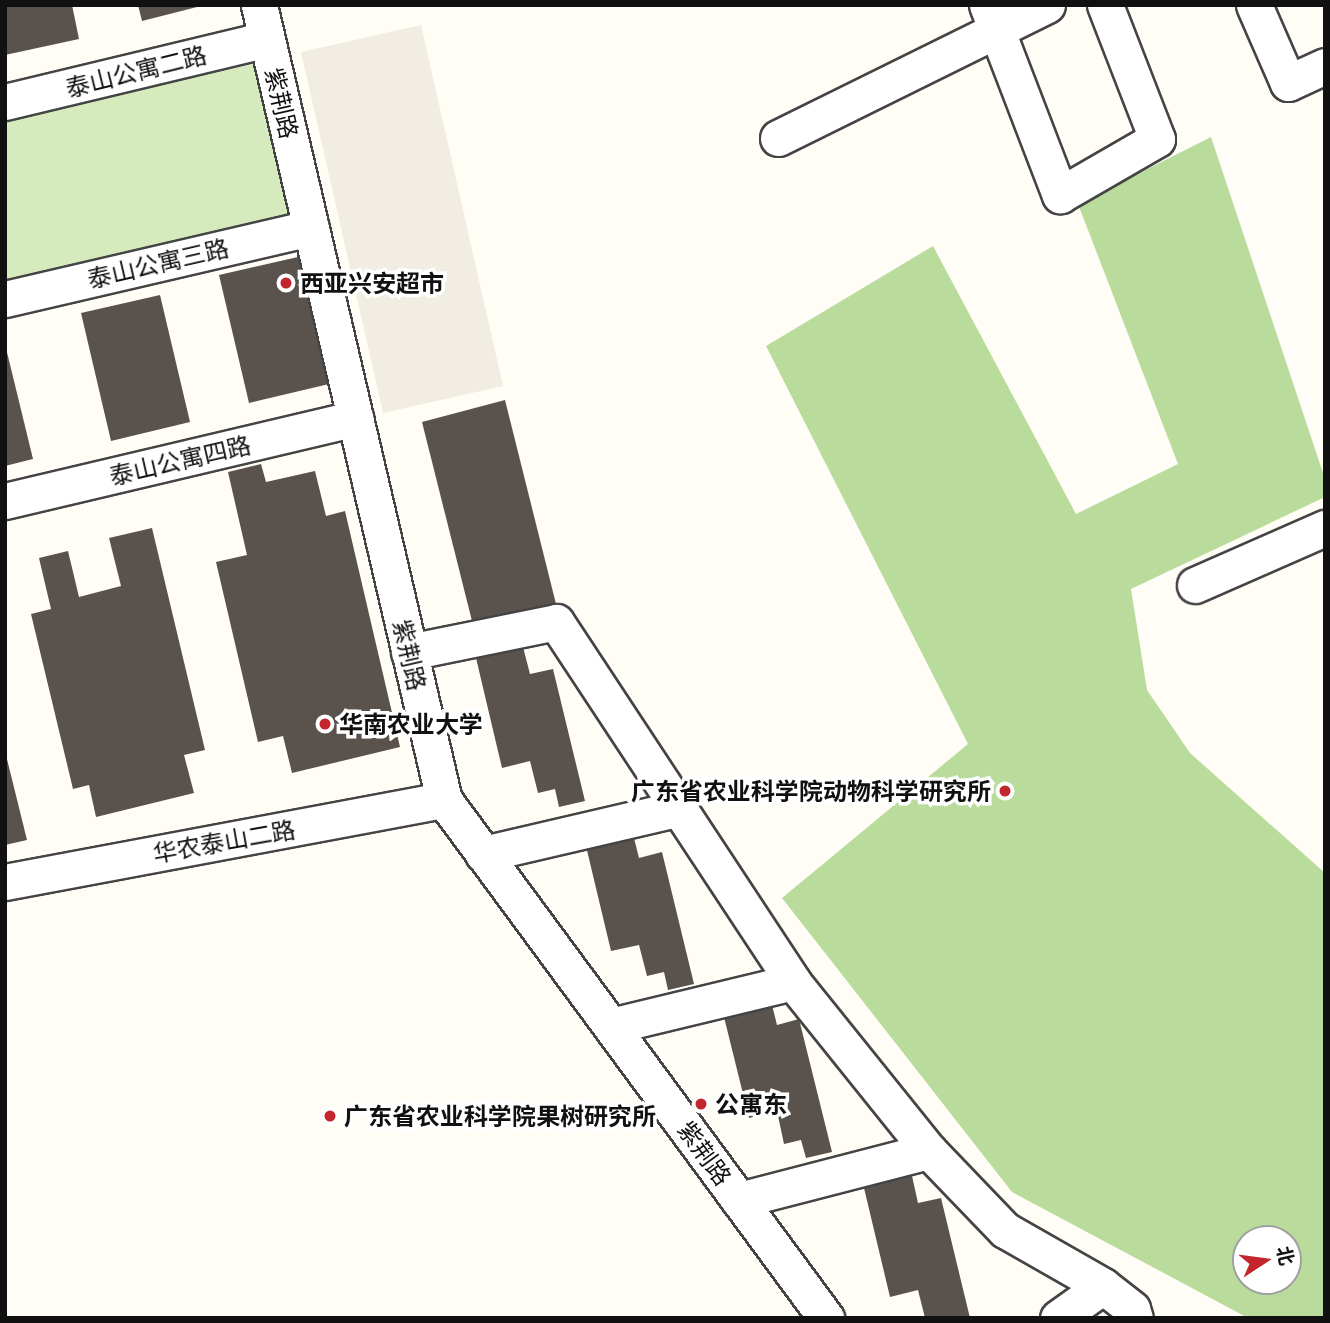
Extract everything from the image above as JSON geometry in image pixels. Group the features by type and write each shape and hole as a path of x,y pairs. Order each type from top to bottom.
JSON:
{"lane":[{"name":"紫荆路","path":"259,5 444,800 826,1318"},
{"path":"778,138 992,18 1047,5"},
{"path":"992,18 1060,195 1157,139 1105,5"},
{"path":"1254,5 1289,83 1325,66"},
{"name":"泰山公寓二路","path":"5,102 267,39"},
{"name":"泰山公寓三路","path":"5,299 311,228"},
{"name":"泰山公寓四路","path":"5,501 355,418"},
{"path":"1195,585 1325,528"},
{"path":"410,652 556,622 681,808 793,982 929,1151 1005,1230 1103,1286 1132,1309 1135,1318"},
{"name":"华农泰山二路","path":"5,882 444,800"},
{"path":"483,854 681,808"},
{"path":"611,1026 793,982"},
{"path":"739,1200 929,1151"},
{"path":"1058,1318 1103,1286"}],"green space":[{"path":"257,63 291,218 5,281 5,119"},
{"path":"1211,137 1325,479 1325,497 1131,589 1147,690 1190,753 1325,873 1325,1318 1248,1318 1012,1192 782,898 968,744 766,346 933,246 1076,514 1178,464 1078,204"}],"shaded area":[{"path":"421,25 503,386 383,413 301,52"}],"building":[{"path":"5,5 72,5 79,39 5,55"},
{"path":"138,5 201,5 201,6 142,21"},
{"path":"298,257 329,384 249,403 219,275"},
{"path":"160,295 190,422 111,441 81,313"},
{"path":"5,344 33,459 5,466"},
{"path":"505,400 556,604 473,625 422,422"},
{"path":"261,464 266,482 315,471 326,516 345,511 400,747 292,773 283,736 258,742 216,562 247,555 228,472"},
{"path":"152,528 205,750 184,755 194,793 96,817 89,785 73,789 31,614 51,609 39,558 68,551 79,597 121,586 109,538"},
{"path":"523,647 530,674 553,669 585,801 559,807 555,789 538,793 530,761 502,768 476,658"},
{"path":"5,751 27,840 5,845"},
{"path":"632,830 639,858 662,852 694,984 668,990 664,972 647,976 639,945 611,951 585,842"},
{"path":"770,997 777,1025 799,1019 832,1152 806,1158 801,1140 784,1144 777,1111 749,1118 722,1009"},
{"path":"912,1176 918,1203 941,1198 970,1318 925,1318 918,1290 890,1297 864,1188"}],"place":[{"name":"西亚兴安超市","path":"286,283"},
{"name":"华南农业大学","path":"325,724"},
{"name":"广东省农业科学院动物科学研究所","path":"1005,791"},
{"name":"公寓东","path":"701,1104"},
{"name":"广东省农业科学院果树研究所","path":"330,1116"}]}
